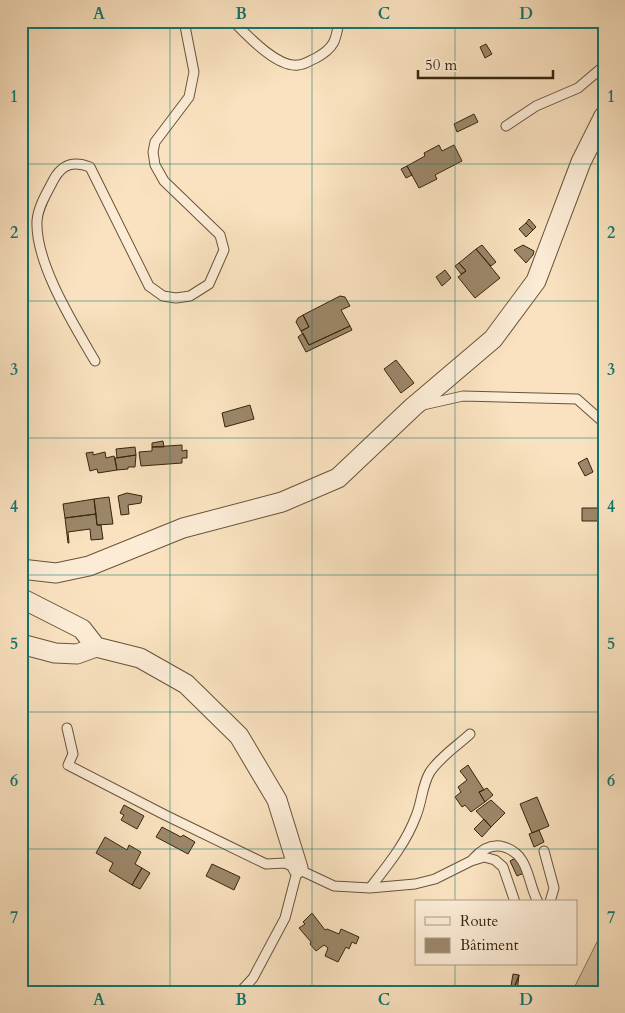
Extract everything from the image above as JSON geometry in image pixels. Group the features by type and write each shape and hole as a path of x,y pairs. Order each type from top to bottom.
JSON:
{"street":[{"path":"21,569 56,573 89,566 183,528 282,502 338,478 413,407 493,339 536,281 581,162 604,116"},
{"path":"21,598 82,629 96,647"},
{"path":"21,644 54,653 77,654 96,647 140,658 186,684 239,736 277,800 298,868"}],"lane":[{"path":"95,361 72,322 45,264 39,246 37,219 44,197 56,175 67,165 79,163 90,167 150,286 163,296 176,298 190,296 209,284 224,250 220,235 164,180 155,165 153,152 155,142 189,97 194,72 184,21"},
{"path":"233,21 264,52 282,62 298,66 328,50 336,40 339,21"},
{"path":"506,126 536,106 578,88 604,66"},
{"path":"413,407 463,396 577,399 604,423"},
{"path":"67,728 73,754 68,765 266,864 285,863 334,886 370,888 416,884 435,879 471,861 484,857 495,860 502,867 514,900"},
{"path":"370,888 392,861 408,836 430,772 443,757 470,734"},
{"path":"471,861 481,850 493,846 502,846 513,850 522,858 537,900"},
{"path":"544,851 554,888 551,900"},
{"path":"240,992 253,978 284,918 298,868"}],"shaded area":[{"path":"604,928 604,992 572,992"}],"building":[{"path":"486,44 492,54 485,58 480,47"},
{"path":"474,114 478,122 457,132 454,124"},
{"path":"439,145 442,151 454,145 462,161 435,175 437,179 419,188 407,166 425,156 424,153"},
{"path":"407,166 412,175 406,178 401,169"},
{"path":"529,219 536,227 533,230 526,223"},
{"path":"526,223 533,230 526,237 519,229"},
{"path":"482,245 496,262 491,266 476,249"},
{"path":"523,245 534,251 526,263 514,250"},
{"path":"476,249 500,278 475,298 458,277 466,271 459,263"},
{"path":"459,263 466,271 461,274 455,266"},
{"path":"445,270 451,278 442,286 436,277"},
{"path":"340,296 345,297 350,306 341,310 350,326 309,345 301,331 309,327 303,315"},
{"path":"303,315 309,327 301,331 296,322"},
{"path":"350,326 352,330 306,352 298,337 303,333 309,345"},
{"path":"396,360 414,383 401,393 384,369"},
{"path":"250,405 254,419 225,427 222,413"},
{"path":"163,441 164,447 152,447 152,443"},
{"path":"182,445 182,451 187,450 187,458 182,458 182,463 141,466 139,452 152,451 152,447"},
{"path":"135,447 136,455 117,458 116,449"},
{"path":"93,452 93,455 105,452 106,458 114,456 117,470 98,473 97,469 90,471 86,453"},
{"path":"136,455 135,467 117,470 115,458"},
{"path":"587,458 593,472 585,476 578,463"},
{"path":"127,493 142,496 141,503 128,505 129,514 121,515 118,496"},
{"path":"109,497 113,524 97,525 94,499"},
{"path":"94,499 96,514 65,518 63,504"},
{"path":"582,508 598,508 598,521 582,521"},
{"path":"96,514 97,525 101,525 103,539 91,540 90,529 68,532 68,543 65,518"},
{"path":"468,765 484,790 479,792 485,802 471,812 465,805 462,807 455,797 461,792 458,787 467,780 460,771"},
{"path":"487,788 493,795 485,802 479,792"},
{"path":"537,797 549,826 532,833 520,804"},
{"path":"491,800 505,813 491,827 476,811"},
{"path":"124,805 144,816 137,829 121,820 124,815 120,813"},
{"path":"484,819 491,827 482,837 474,829"},
{"path":"162,827 195,842 188,854 156,837"},
{"path":"539,830 544,842 534,847 529,834"},
{"path":"105,837 127,850 129,845 141,852 135,864 142,868 132,885 109,871 113,863 96,853"},
{"path":"517,857 524,873 517,876 510,861"},
{"path":"212,864 240,877 234,890 206,876"},
{"path":"142,868 150,873 140,889 132,885"},
{"path":"312,913 325,930 327,929 339,934 341,929 359,937 356,944 352,942 349,949 346,947 338,962 325,956 328,948 324,945 316,951 299,928 305,924 303,922"},
{"path":"513,974 519,975 512,992 510,992"},
{"path":"519,975 517,992 512,992 518,979"},
{"path":"272,986 281,992 268,992"}]}
